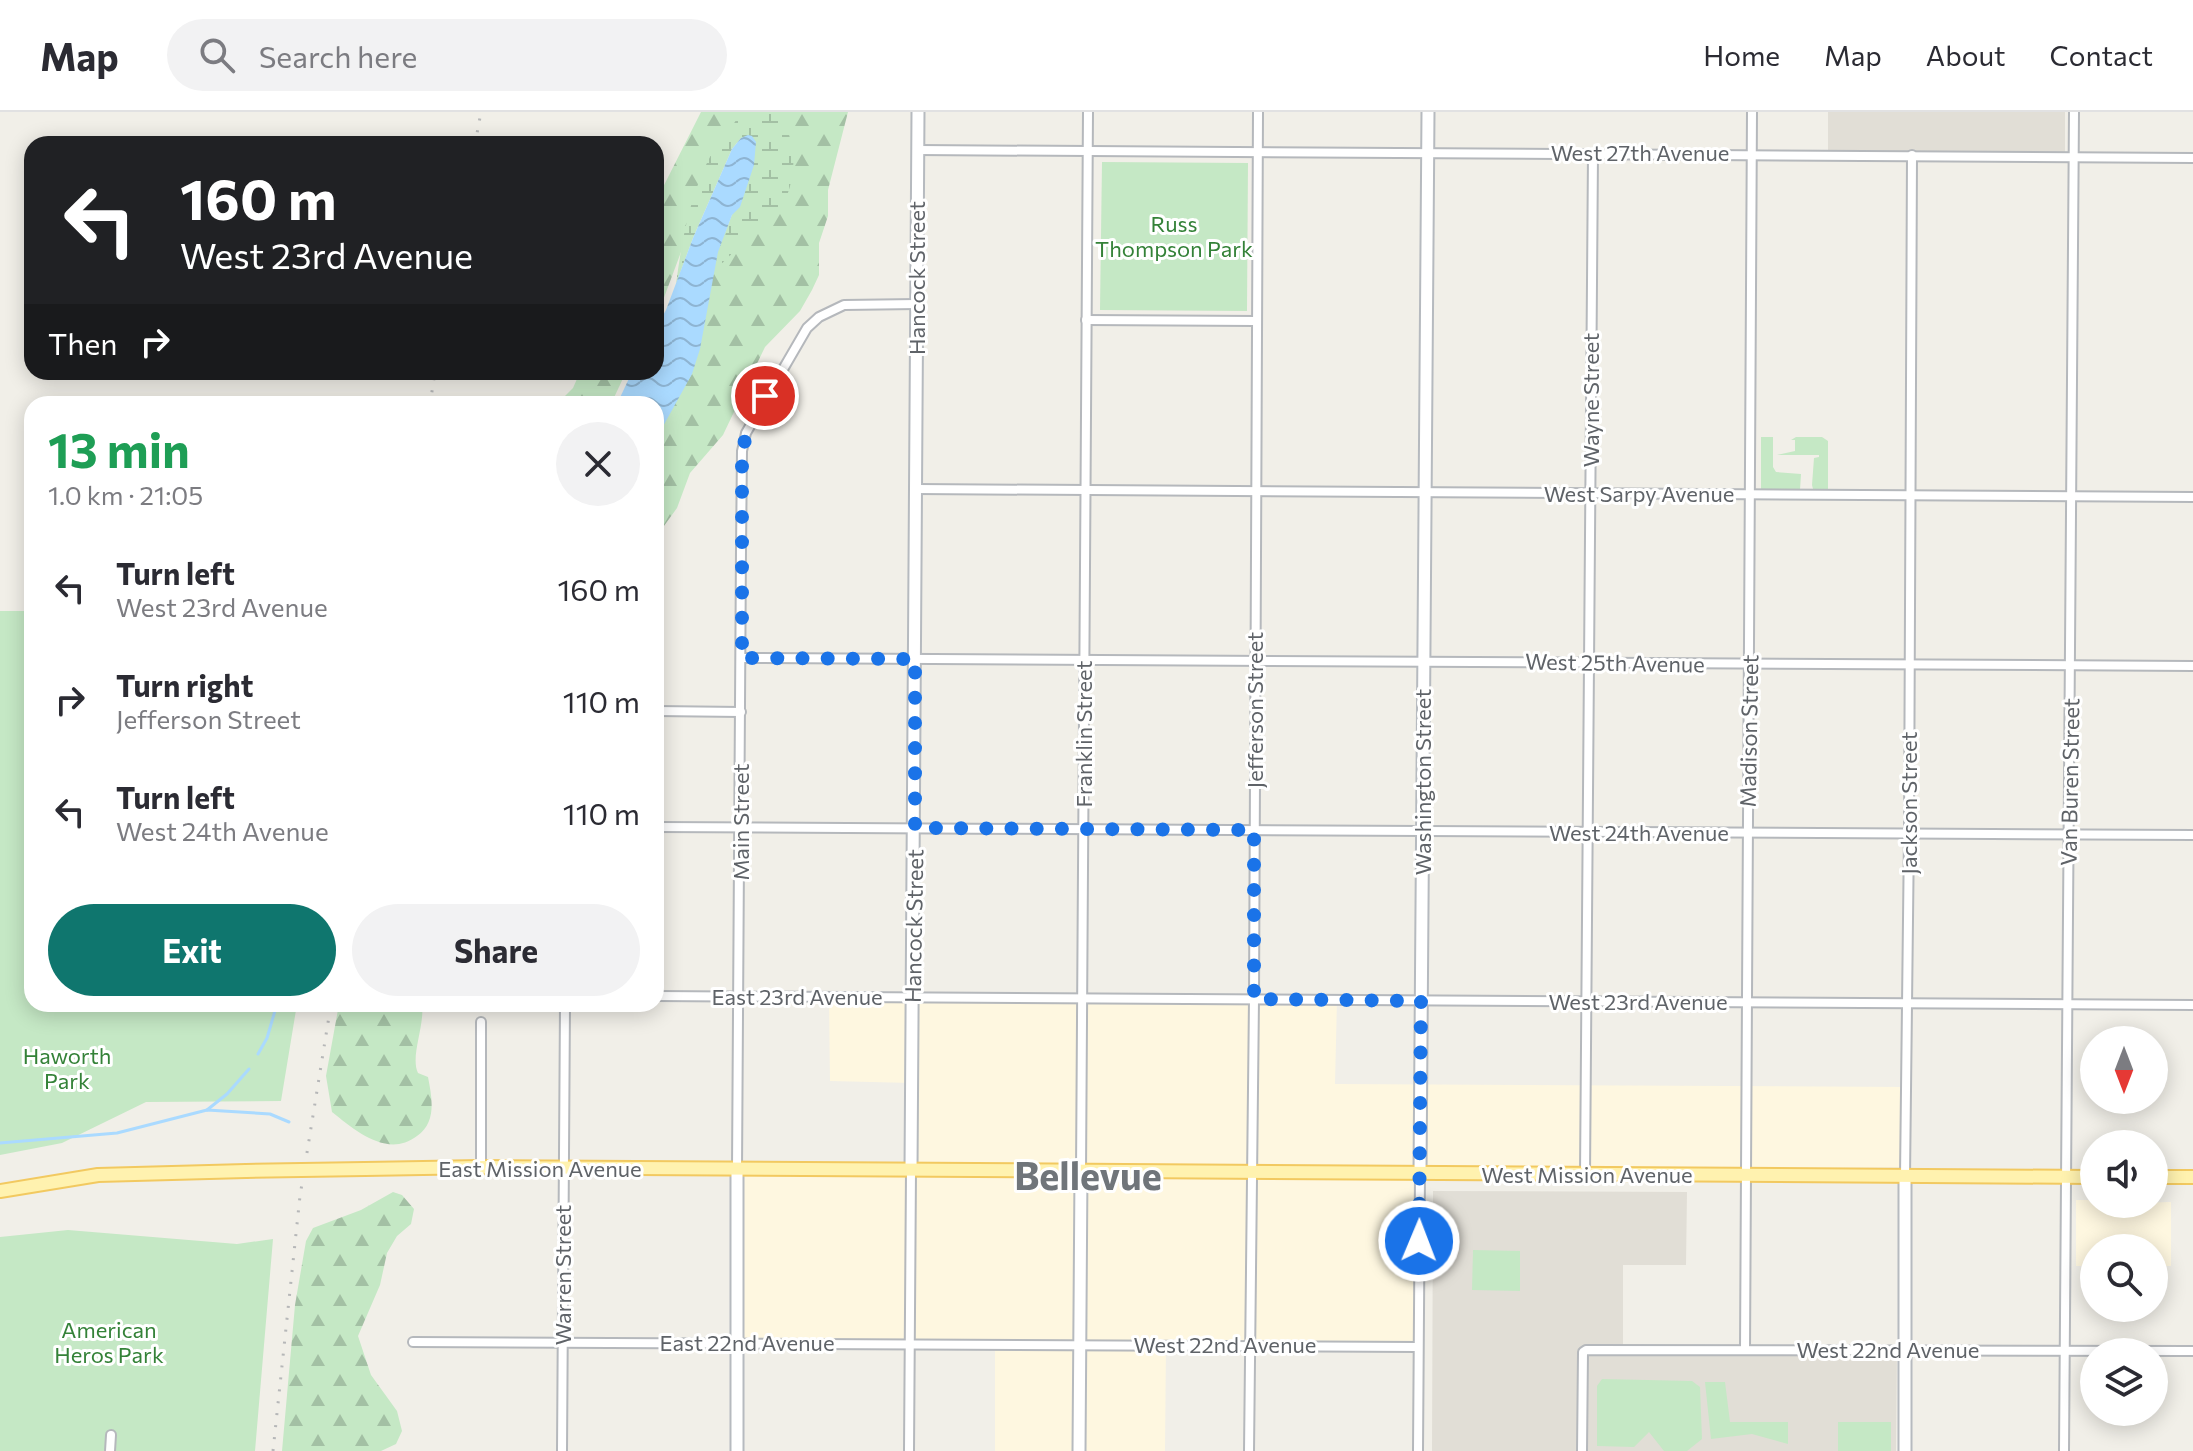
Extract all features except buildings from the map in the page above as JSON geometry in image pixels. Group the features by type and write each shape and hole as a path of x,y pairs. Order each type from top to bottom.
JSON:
{"main road":[{"name":"East Mission Avenue","path":"0,1191 98,1175 246,1171 481,1167 1081,1172"},
{"name":"West Mission Avenue","path":"1081,1172 2080,1177"},
{"path":"2168,1177 2193,1177"}],"street":[{"name":"Hancock Street","path":"909,1451 918,112"},
{"name":"Franklin Street","path":"1079,1451 1088,112"},
{"name":"Jefferson Street","path":"1249,1451 1258,112"},
{"name":"Washington Street","path":"1418,1451 1428,112"},
{"name":"Madison Street","path":"1745,1350 1752,112"},
{"name":"Van Buren Street","path":"2064,1451 2074,112"},
{"name":"West 27th Avenue","path":"918,150 2193,158"},
{"name":"Wayne Street","path":"1585,1175 1593,154"},
{"name":"Jackson Street","path":"1905,1451 1912,155"},
{"name":"Main Street","path":"737,1451 742,451 750,422 807,328 819,317 844,305 917,304"},
{"path":"1086,320 1255,321"},
{"name":"West Sarpy Avenue","path":"917,489 2193,497"},
{"name":"West 25th Avenue","path":"742,658 2193,666"},
{"path":"664,711 741,712"},
{"name":"West 24th Avenue","path":"664,827 2193,835"},
{"name":"East 23rd Avenue","path":"664,996 1083,998"},
{"name":"West 23rd Avenue","path":"1083,998 2193,1005"},
{"name":"Warren Street","path":"562,1451 565,1012"},
{"path":"481,1022 481,1167"},
{"name":"East 22nd Avenue","path":"413,1342 1080,1344"},
{"name":"West 22nd Avenue","path":"1080,1344 1418,1347"},
{"name":"West 22nd Avenue","path":"1582,1451 1583,1352 1591,1349 2193,1351"},
{"path":"110,1451 111,1435"}],"shaded area":[{"path":"1828,112 2065,112 2065,157 1828,155"},
{"path":"829,997 1337,1000 1335,1084 1906,1087 1899,1167 1421,1174 1418,1347 1166,1345 1165,1451 995,1451 995,1345 737,1344 737,1170 911,1171 912,1083 830,1081"},
{"path":"1433,1191 1687,1192 1686,1265 1623,1265 1623,1348 1897,1351 1896,1451 1432,1451"},
{"path":"2076,1200 2080,1200 2080,1218 2168,1218 2168,1202 2171,1202 2171,1266 2168,1266 2168,1234 2080,1234 2080,1266 2076,1266"}],"green space":[{"path":"701,112 744,112 687,236 664,298 664,185"},
{"path":"741,112 777,112 790,136 793,162 790,188 779,213 712,275 732,215 740,207 754,165 741,138 732,149 676,284 684,234 698,184 712,153"},
{"path":"774,112 848,112 828,190 828,216 819,243 819,275 800,311 765,347 723,435 690,473 677,508 664,526 664,397 702,289"},
{"name":"Russ Thompson Park","path":"1102,162 1248,163 1247,311 1100,310"},
{"path":"576,380 622,380 615,396 565,396"},
{"path":"1761,437 1773,437 1773,467 1776,472 1801,474 1800,490 1761,489"},
{"path":"1796,437 1822,437 1828,441 1828,489 1813,489 1814,458 1819,455 1777,455 1795,451 1795,440 1791,440"},
{"name":"Haworth Park","path":"0,611 24,611 24,1012 296,1012 281,1101 146,1102 62,1143 0,1155"},
{"path":"338,1012 422,1012 416,1066 418,1073 428,1077 432,1109 428,1124 417,1136 395,1144 373,1140 362,1134 332,1112 326,1076"},
{"path":"393,1192 402,1195 414,1209 411,1224 397,1236 387,1253 380,1285 358,1336 371,1375 397,1411 402,1431 396,1444 381,1451 282,1451 295,1305 306,1241 313,1228 361,1210"},
{"name":"American Heros Park","path":"68,1230 237,1244 273,1239 255,1451 0,1451 0,1237"},
{"path":"1473,1250 1520,1251 1520,1291 1472,1290"},
{"path":"1602,1379 1692,1381 1700,1387 1702,1439 1687,1451 1664,1451 1649,1432 1634,1447 1597,1446 1597,1386"},
{"path":"1705,1382 1725,1382 1730,1422 1788,1422 1788,1444 1752,1434 1711,1439"},
{"path":"1838,1422 1891,1422 1891,1451 1838,1451"}],"water":[{"path":"752,136 756,142 754,165 740,207 732,215 718,252 700,349 692,374 664,425 664,396 621,396 628,380 664,380 664,314 732,149 741,138"}],"waterway":[{"path":"258,1054 267,1038 275,1012"},
{"path":"207,1110 227,1094 249,1069"},
{"path":"0,1143 117,1133 207,1110 270,1114 289,1122"}],"railway":[{"path":"476,136 481,112"},
{"path":"431,396 434,380"},
{"path":"273,1451 300,1196 330,1012"}],"district":[{"name":"Bellevue","path":"1088,1177"}],"route":[{"path":"765,396 750,422 742,451 742,658 915,659 915,828 1254,830 1254,999 1421,1001 1419,1241"}]}
